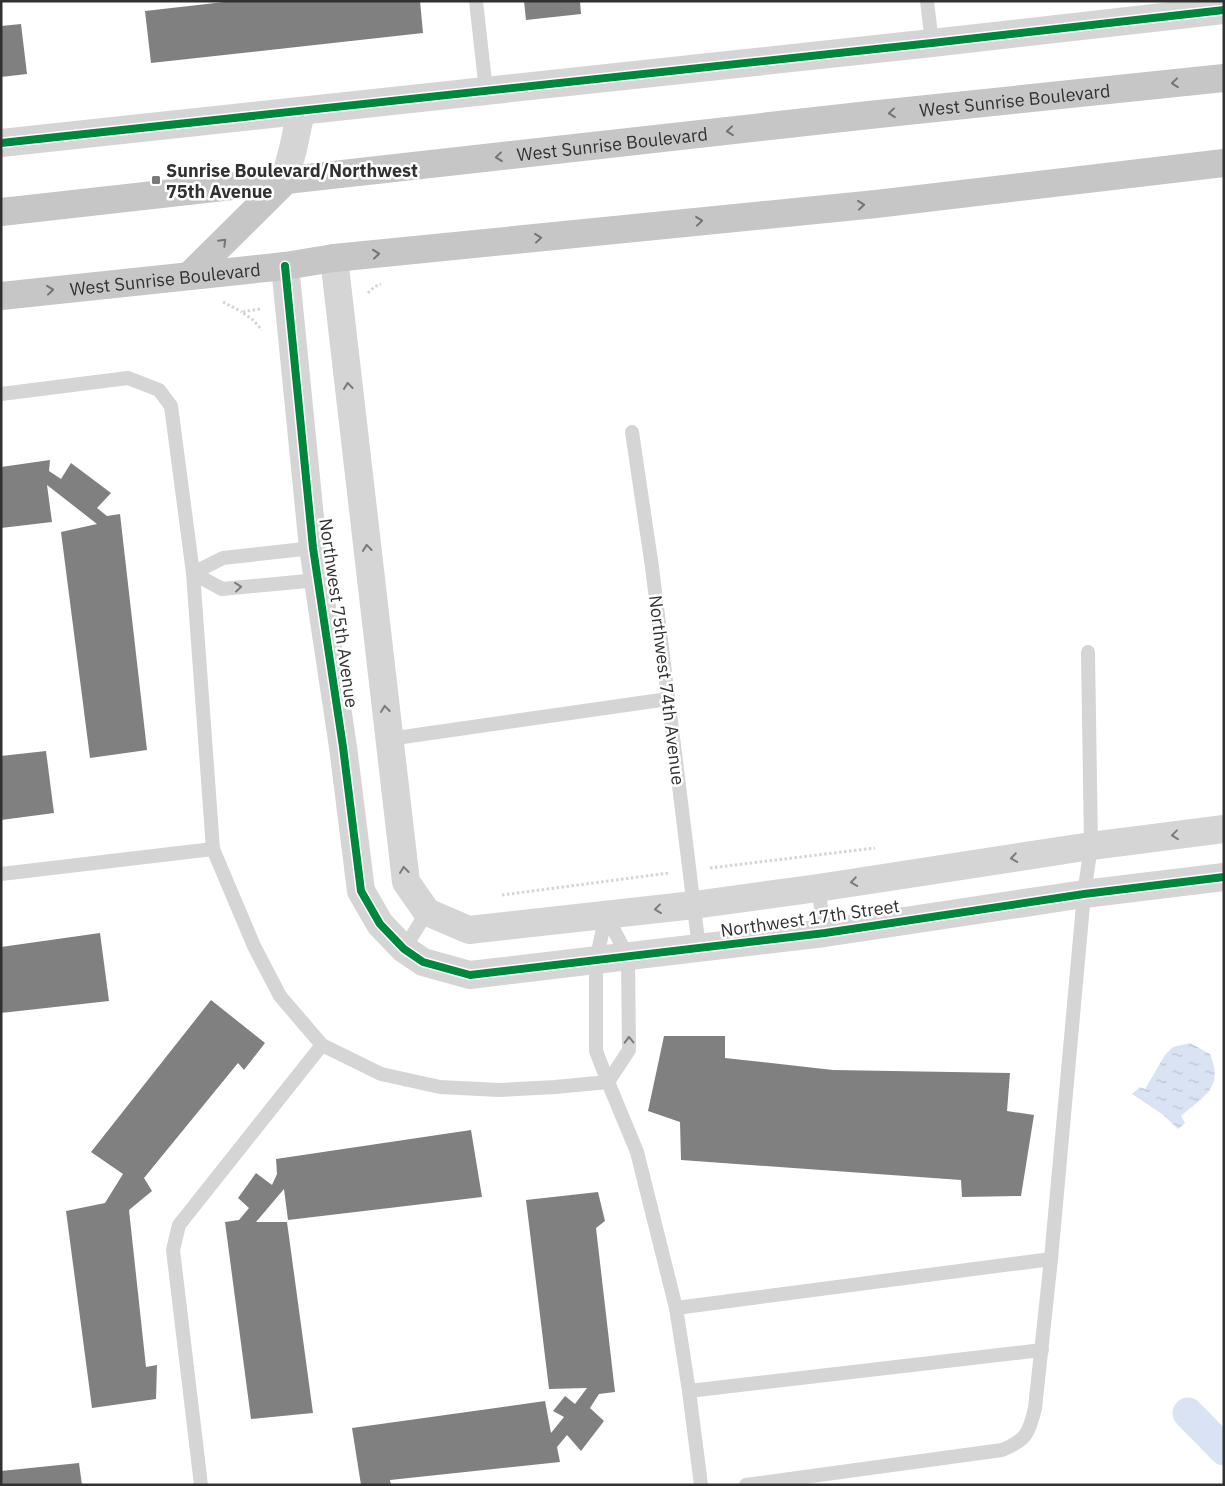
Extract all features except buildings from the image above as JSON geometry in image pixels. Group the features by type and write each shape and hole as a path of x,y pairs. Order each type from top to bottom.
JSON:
{"highway":[{"name":"West Sunrise Boulevard","path":"1,212 284,182 869,115 1224,78"},
{"name":"West Sunrise Boulevard","path":"1,296 285,266 334,258 876,204 1224,163"},
{"path":"188,276 284,182"}],"street":[{"path":"1,143 1224,10"},
{"path":"284,182 301,110"},
{"name":"Northwest 75th Avenue","path":"334,258 406,882 427,912"},
{"name":"Northwest 75th Avenue","path":"285,266 314,548 343,747 360,892 380,924 404,949"},
{"name":"Northwest 17th Street","path":"427,912 469,930 694,905 1091,846 1224,829"},
{"name":"Northwest 17th Street","path":"404,949 422,962 470,975 628,958 825,933 1084,894 1224,877"}],"lane":[{"path":"476,1 486,91"},
{"path":"927,1 932,43"},
{"path":"1,394 128,378 159,390 171,406 193,573 213,849 254,946 280,996 322,1045 382,1074 440,1087 499,1090 608,1082"},
{"name":"Northwest 74th Avenue","path":"632,432 699,948"},
{"path":"193,573 223,558 314,548"},
{"path":"193,573 222,589 318,580"},
{"path":"746,1485 1002,1450 1020,1443 1031,1426 1042,1350 1084,894 1091,846 1088,652"},
{"path":"389,739 668,699"},
{"path":"1,874 213,849"},
{"path":"818,888 825,933"},
{"path":"404,949 427,912"},
{"path":"606,915 628,958 629,1050 608,1082"},
{"path":"606,915 596,961 596,1051 637,1152 676,1308 701,1485"},
{"path":"201,1485 174,1250 179,1225 322,1045"},
{"path":"676,1308 1051,1259"},
{"path":"689,1391 1042,1350"}],"path":[{"path":"366,299 374,287 385,282"}],"water":[{"path":"1190,1043 1210,1054 1215,1075 1210,1090 1181,1116 1185,1123 1178,1129 1162,1114 1132,1094 1140,1087 1145,1089 1165,1055 1173,1047"}],"waterway":[{"path":"1188,1413 1224,1450"}],"cycle path":[{"path":"1,143 1224,10"},
{"path":"285,266 313,548 343,747 361,891 380,924 404,949 423,962 470,975 825,933 1084,894 1224,877"}],"place":[{"name":"Sunrise Boulevard/Northwest 75th Avenue","path":"156,180"}]}
